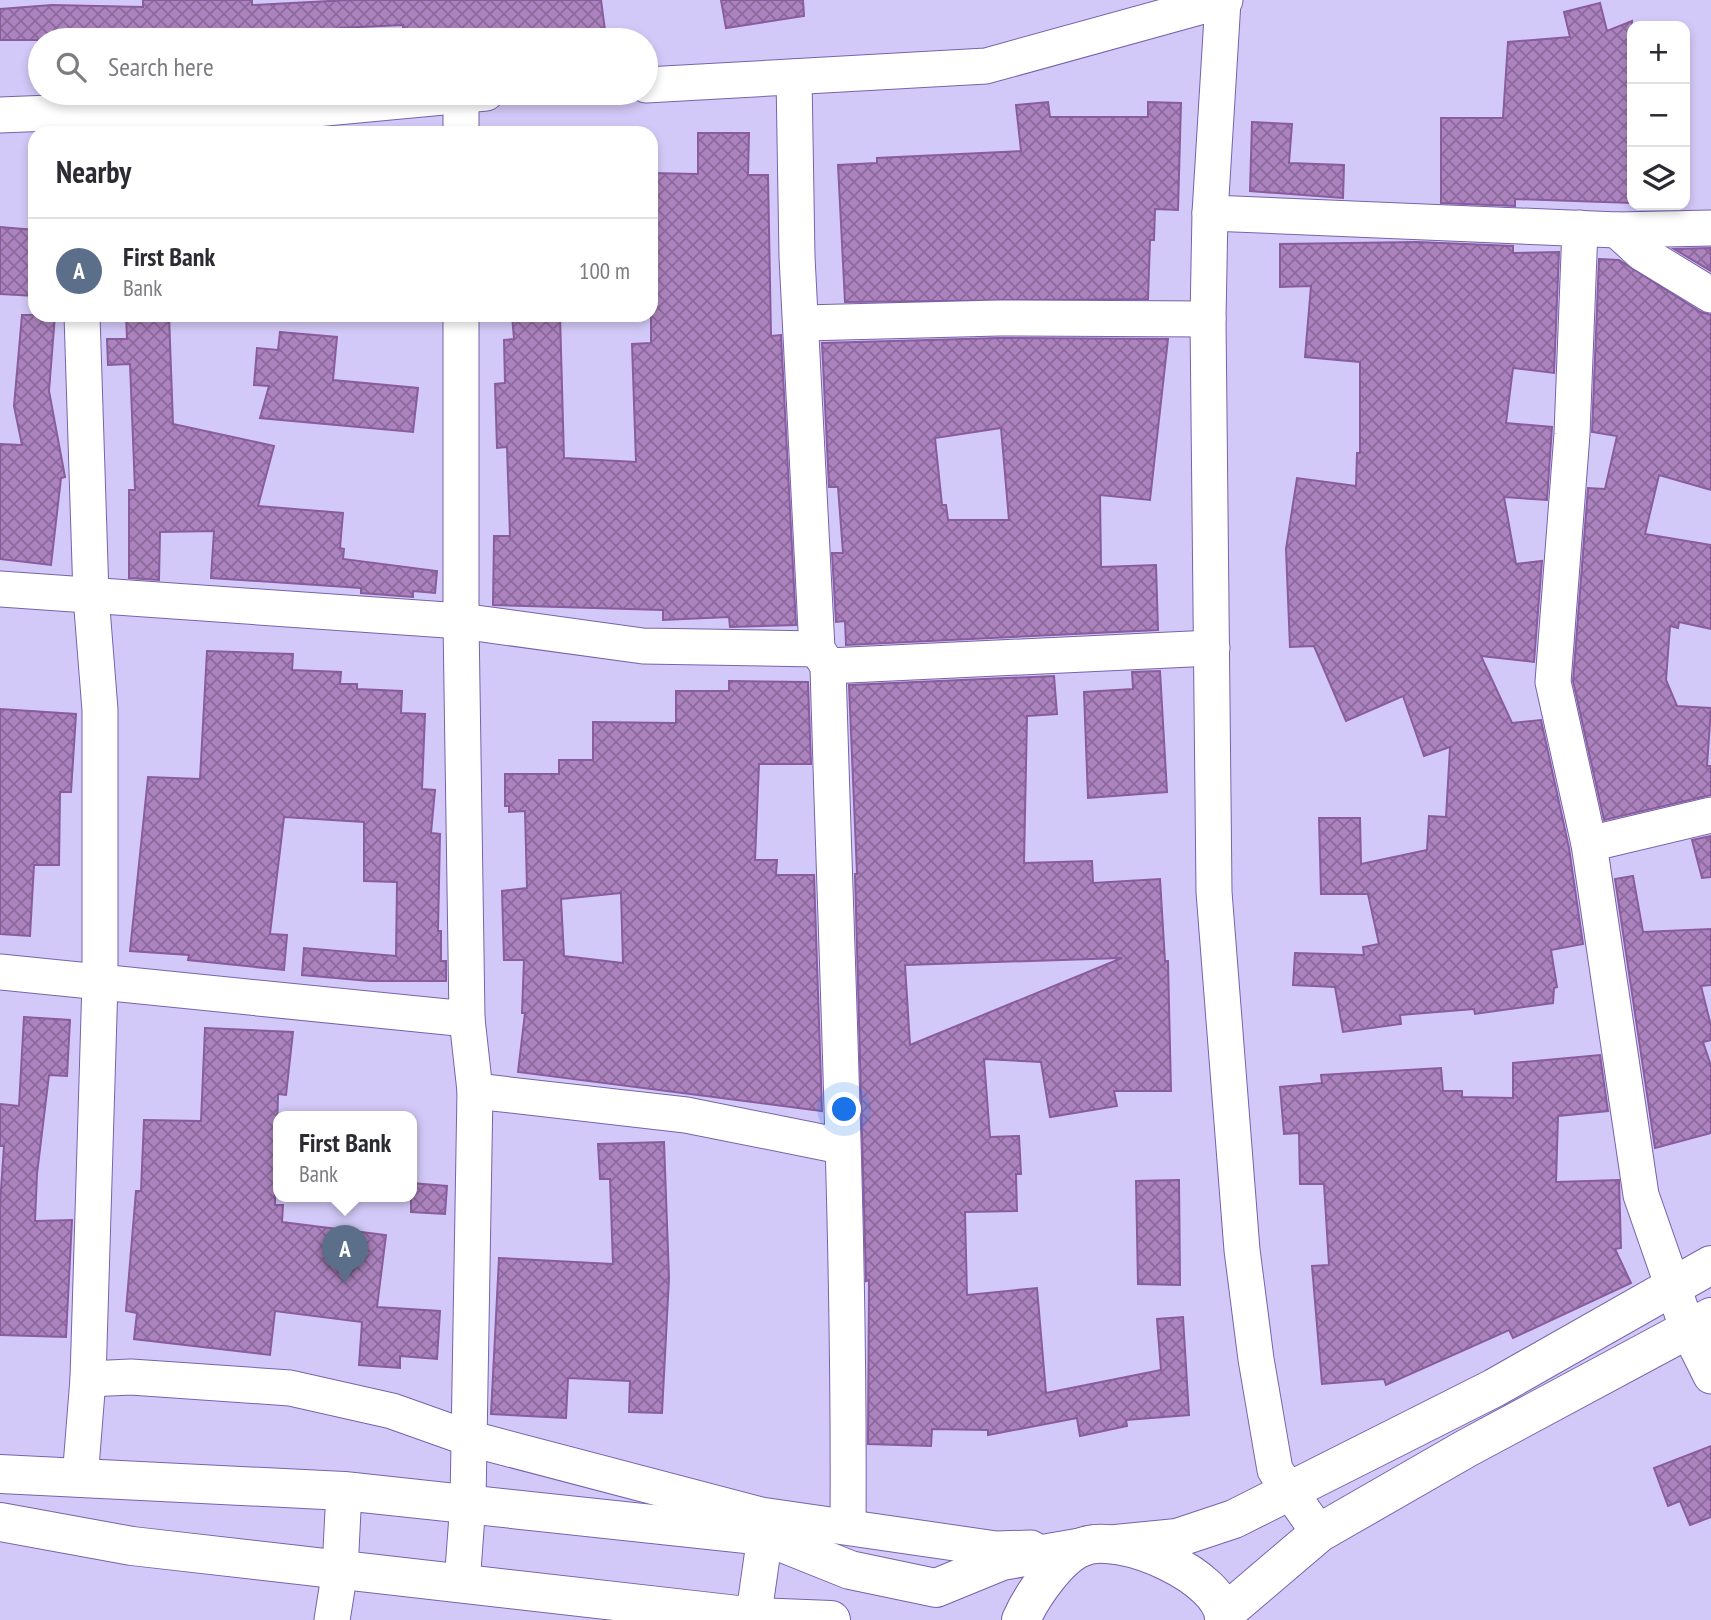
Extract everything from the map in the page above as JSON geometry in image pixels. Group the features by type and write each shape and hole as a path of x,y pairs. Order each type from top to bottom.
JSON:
{"main road":[{"path":"0,1474 344,1491 468,1502 765,1536 850,1570 936,1588 1002,1561 1099,1545 1177,1538 1234,1519 1494,1388 1711,1265"},
{"path":"1021,1620 1043,1580 1099,1545 1153,1554 1196,1579 1214,1597 1224,1617 1319,1534 1467,1447 1700,1324"},
{"path":"0,1522 132,1546 754,1619 831,1620"}],"street":[{"path":"658,84 986,66 1224,0 1210,213 1208,319 1214,892 1242,1250 1275,1470 1319,1534"},
{"path":"794,77 797,257 822,657 849,1320 848,1527"},
{"path":"0,116 76,123 283,112 353,105"},
{"path":"463,126 470,105"},
{"path":"1210,213 1617,230 1711,228"},
{"path":"1580,228 1572,434 1553,681 1589,844 1641,1195 1673,1285 1700,1324 1711,1376"},
{"path":"1617,230 1642,253 1711,295"},
{"path":"803,323 999,318 1208,319"},
{"path":"80,1479 89,1379 100,982 100,710 90,596 82,322"},
{"path":"461,322 461,621 467,1019 475,1091 468,1502 462,1584"},
{"path":"0,589 461,621 643,646 822,657 1212,648"},
{"path":"1589,844 1711,815"},
{"path":"0,972 467,1019"},
{"path":"475,1091 686,1115 841,1146"},
{"path":"89,1379 131,1377 290,1388 391,1411 468,1438 761,1515 996,1549 1099,1545"},
{"path":"332,1620 340,1570 344,1491"},
{"path":"754,1619 765,1536"}],"building":[{"path":"143,0 252,0 252,5 349,0 601,0 605,28 403,28 403,25 340,28 28,28 28,40 0,40 0,9 52,5 143,7"},
{"path":"721,0 803,0 804,16 726,28"},
{"path":"1600,3 1607,31 1627,23 1627,203 1515,199 1515,206 1441,203 1441,118 1503,118 1508,42 1570,37 1564,12"},
{"path":"1048,102 1050,117 1148,117 1148,102 1181,103 1178,210 1155,209 1154,240 1150,240 1148,299 845,302 838,165 877,163 877,158 1021,151 1016,105"},
{"path":"1252,122 1292,124 1289,163 1344,165 1343,198 1250,191"},
{"path":"698,133 749,133 748,175 768,175 771,336 781,335 796,625 730,627 729,617 663,620 663,610 493,605 494,536 510,536 507,447 497,448 495,384 505,383 504,340 514,339 513,322 560,322 564,458 636,462 632,344 651,343 651,322 658,322 658,173 698,174"},
{"path":"0,227 28,229 28,296 0,294"},
{"path":"1417,242 1513,246 1513,253 1559,252 1554,373 1513,368 1506,423 1552,427 1547,500 1504,497 1516,564 1542,561 1534,662 1481,656 1512,723 1541,720 1569,848 1583,944 1551,950 1557,987 1554,988 1553,1003 1475,1014 1474,1009 1400,1015 1401,1024 1343,1032 1335,987 1293,985 1295,953 1364,955 1363,947 1379,944 1368,894 1321,894 1319,818 1360,818 1361,864 1427,850 1429,816 1446,817 1450,747 1424,756 1403,696 1346,721 1314,646 1290,647 1286,549 1297,478 1356,486 1357,453 1360,453 1360,362 1305,357 1311,286 1280,287 1280,244"},
{"path":"1711,248 1711,271 1674,249"},
{"path":"1599,259 1619,260 1701,312 1711,315 1711,490 1659,475 1645,534 1711,545 1711,629 1679,622 1678,628 1670,626 1666,680 1677,706 1711,708 1707,766 1711,766 1711,795 1604,820 1573,681 1588,488 1605,489 1617,436 1592,432"},
{"path":"22,315 28,315 28,322 54,322 49,391 65,477 61,478 51,565 0,559 0,444 22,445 14,406"},
{"path":"126,322 169,322 173,424 274,446 258,506 343,513 340,548 344,549 343,559 437,571 435,593 413,591 413,597 361,593 361,588 211,578 214,531 160,532 159,580 129,578 129,490 135,490 130,364 108,365 107,339 127,339"},
{"path":"280,332 337,337 333,380 418,388 413,432 260,418 269,386 254,385 257,348 278,350"},
{"path":"999,338 1168,339 1150,500 1100,495 1101,567 1156,565 1158,630 846,645 845,621 836,622 832,553 843,553 838,487 829,487 822,343","holes":["1001,428 1009,520 948,520 946,505 942,505 935,438"]},
{"path":"207,651 293,654 292,670 341,672 340,684 357,684 357,689 402,691 401,713 425,714 422,789 435,790 431,833 440,834 438,931 441,931 441,961 446,961 446,981 370,981 302,975 304,948 396,956 397,882 364,881 364,822 284,817 270,934 287,935 284,970 188,960 189,955 130,951 148,777 200,779"},
{"path":"1160,671 1167,792 1088,798 1084,692 1133,689 1132,672"},
{"path":"1054,676 1057,714 1027,716 1024,863 1092,861 1093,883 1160,879 1165,961 1168,961 1171,1091 1114,1091 1117,1106 1050,1117 1041,1062 984,1059 990,1137 1019,1136 1021,1174 1016,1174 1017,1211 965,1212 967,1295 1037,1288 1046,1393 1161,1370 1157,1319 1183,1317 1189,1415 1126,1420 1127,1426 1080,1436 1077,1418 988,1435 988,1430 932,1429 931,1446 868,1444 869,1280 866,1281 857,874 849,685","holes":["1122,958 910,1045 905,965"]},
{"path":"729,681 808,682 811,764 759,764 755,860 777,860 776,875 814,875 822,1111 518,1072 525,1013 522,1013 524,960 504,960 502,891 527,888 525,811 509,812 509,806 505,806 505,774 559,774 559,760 593,760 593,722 676,723 676,691 729,691","holes":["621,893 623,963 564,956 561,899"]},
{"path":"0,709 76,714 71,792 60,792 59,865 34,865 30,936 0,934"},
{"path":"1711,836 1711,877 1702,878 1692,840"},
{"path":"1633,876 1643,932 1711,929 1711,985 1701,986 1711,1026 1711,1040 1703,1042 1711,1066 1711,1133 1655,1148 1615,879"},
{"path":"24,1017 70,1020 67,1076 49,1075 37,1174 35,1221 72,1220 66,1337 0,1335 0,1204 4,1146 0,1146 0,1104 19,1106"},
{"path":"205,1028 293,1032 286,1095 278,1094 278,1111 273,1111 273,1202 275,1205 283,1205 282,1222 386,1235 377,1307 440,1311 437,1359 400,1356 400,1368 359,1365 362,1322 275,1311 270,1355 134,1339 137,1313 126,1311 136,1191 141,1191 144,1120 201,1121"},
{"path":"1600,1055 1608,1111 1558,1116 1556,1182 1619,1180 1621,1248 1615,1249 1631,1283 1513,1338 1509,1330 1386,1385 1384,1379 1322,1384 1312,1266 1329,1265 1324,1184 1300,1184 1299,1133 1284,1134 1280,1087 1322,1083 1321,1075 1441,1068 1443,1091 1462,1091 1462,1097 1513,1098 1513,1063"},
{"path":"664,1142 669,1278 662,1413 629,1412 630,1381 568,1378 566,1418 491,1414 499,1258 613,1264 610,1179 600,1179 598,1144"},
{"path":"1179,1180 1180,1285 1138,1284 1136,1181"},
{"path":"417,1184 447,1186 445,1214 411,1212 411,1202 417,1202"},
{"path":"1711,1446 1711,1517 1690,1525 1680,1501 1668,1506 1654,1468"}],"place":[{"name":"First Bank","path":"345,1283"}]}
